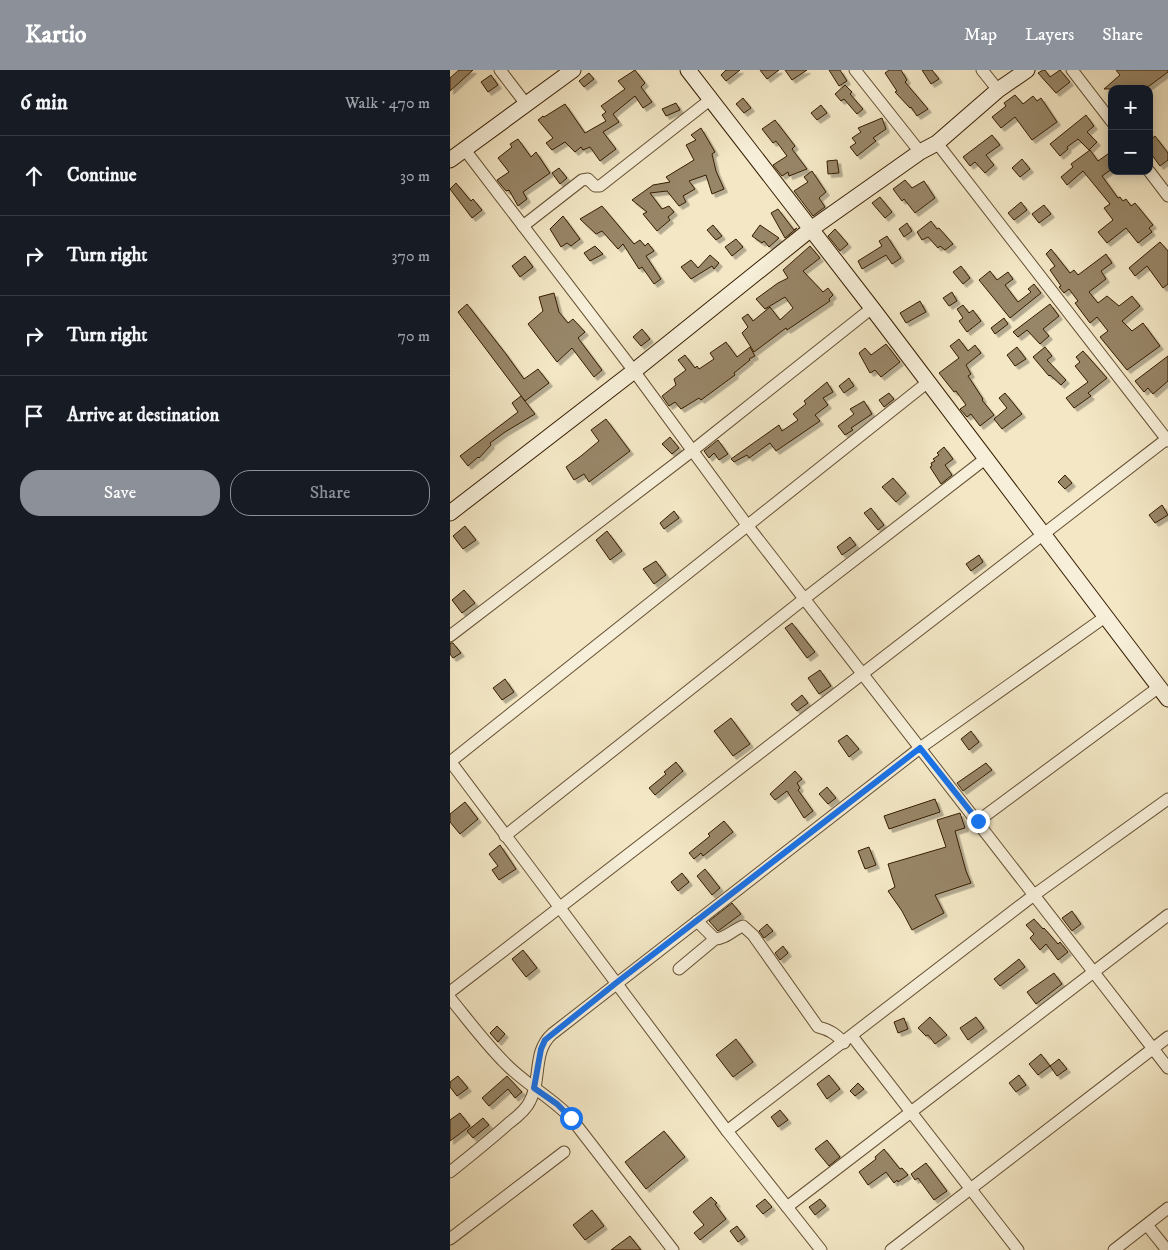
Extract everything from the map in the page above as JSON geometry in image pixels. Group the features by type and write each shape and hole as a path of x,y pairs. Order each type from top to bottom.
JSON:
{"street":[{"path":"500,70 526,104"},
{"path":"450,160 573,70"},
{"path":"688,70 872,308 1163,693 978,821"},
{"path":"855,70 920,152"},
{"path":"982,70 998,90"},
{"path":"450,513 634,371 811,229 920,152 937,143 998,90 1027,70"},
{"path":"1072,70 1108,117"},
{"path":"523,226 582,180 588,180 595,186 600,186 711,99"},
{"path":"450,992 1167,439 937,143"},
{"path":"465,150 634,371 747,525 1168,1068"},
{"path":"1152,175 1168,196"},
{"path":"450,636 692,451 872,308"},
{"path":"821,1250 727,1131 450,762 928,382"},
{"path":"505,836 804,598 985,459"},
{"path":"450,1172 484,1146 524,1110 530,1102 541,1049 545,1040 920,748 1105,617"},
{"path":"727,1131 1034,896 1168,799"},
{"path":"787,1207 1168,915"},
{"path":"697,921 715,939"},
{"path":"679,969 715,939 722,939 743,926 753,935 818,1028 828,1029 848,1040 912,1112 1018,1250"},
{"path":"450,998 505,1064 557,1104 571,1118 673,1250"},
{"path":"891,1250 1168,1037"},
{"path":"450,1239 564,1152"},
{"path":"1114,1250 1168,1208"},
{"path":"1147,1225 1167,1250"}],"building":[{"path":"459,70 473,70 450,91 450,78"},
{"path":"635,70 645,83 641,87 652,102 643,108 635,96 613,114 619,122 603,132 616,149 600,161 590,147 583,150 581,147 575,152 565,142 552,150 546,143 553,138 538,120 565,104 585,133 606,121 602,115 606,112 601,106 625,89 618,81"},
{"path":"726,70 740,70 726,81 721,75"},
{"path":"760,70 779,70 767,79"},
{"path":"785,70 807,70 792,80"},
{"path":"829,70 840,70 847,81 839,86"},
{"path":"889,70 901,70 907,80 905,82 928,109 917,116 911,107 895,92 897,91 885,73"},
{"path":"922,70 932,70 939,79 931,84"},
{"path":"1043,70 1050,77 1060,70 1070,82 1056,93 1038,73"},
{"path":"1116,70 1168,70 1168,72 1150,85 1109,85 1120,75"},
{"path":"589,73 594,79 584,87 579,81"},
{"path":"491,75 498,85 488,92 481,82"},
{"path":"845,85 863,109 857,114 844,99 841,101 835,94"},
{"path":"1015,95 1023,104 1033,96 1037,101 1041,98 1057,122 1032,140 1015,117 1001,128 992,117 1006,106 1004,103"},
{"path":"743,98 751,108 744,113 736,104"},
{"path":"676,103 680,110 666,116 662,109"},
{"path":"821,105 827,113 817,120 811,113"},
{"path":"1086,115 1094,126 1087,132 1097,142 1089,150 1078,139 1067,147 1068,149 1060,156 1050,144"},
{"path":"882,118 886,129 873,138 876,141 857,156 850,147 856,143 852,138 861,132 858,128"},
{"path":"775,120 795,146 792,149 807,169 789,176 788,172 782,176 773,165 787,156 776,141 773,143 762,129"},
{"path":"701,128 715,152 712,154 716,171 724,189 712,194 706,175 689,181 695,189 683,196 686,202 679,206 667,191 650,193 662,209 669,206 674,212 668,217 670,220 657,231 643,214 647,212 632,200 653,185 670,182 666,177 694,160 686,145 696,140 691,135"},
{"path":"992,135 1000,145 986,155 994,165 985,173 975,162 970,166 963,157"},
{"path":"1155,136 1168,153 1168,160 1160,166 1153,156 1153,138"},
{"path":"518,139 531,157 536,152 550,173 523,192 527,199 518,206 509,190 506,191 497,180 509,172 498,158 512,147 510,144"},
{"path":"1090,150 1098,161 1108,154 1108,172 1102,176 1118,198 1120,197 1123,201 1126,199 1131,206 1135,203 1153,225 1149,228 1152,232 1138,243 1126,228 1107,243 1098,232 1113,220 1104,208 1110,204 1083,171 1067,185 1061,177 1073,167 1071,164"},
{"path":"1022,159 1030,169 1020,177 1012,168"},
{"path":"837,160 839,173 828,174 827,161"},
{"path":"559,168 567,178 560,184 552,173"},
{"path":"812,171 826,192 819,198 825,207 813,216 794,191 808,182 804,177"},
{"path":"905,180 912,188 924,181 935,198 915,213 893,189"},
{"path":"456,183 471,201 473,199 482,210 472,218 450,189"},
{"path":"880,197 892,212 885,218 872,203"},
{"path":"1021,202 1027,210 1014,220 1008,213"},
{"path":"1044,205 1051,214 1039,223 1032,214"},
{"path":"602,206 634,244 640,240 645,246 648,243 654,251 646,256 661,279 654,284 642,267 639,269 623,244 618,249 602,231 596,234 580,219"},
{"path":"778,209 794,230 797,228 785,238 771,213"},
{"path":"563,216 580,239 571,246 567,243 561,247 550,229"},
{"path":"931,221 953,244 945,250 940,246 938,248 928,237 922,240 917,232"},
{"path":"907,223 912,231 904,237 899,229"},
{"path":"713,225 722,236 716,240 707,230"},
{"path":"760,225 779,238 769,247 764,241 762,243 752,236"},
{"path":"835,229 848,244 840,251 828,236"},
{"path":"887,236 901,258 892,264 886,255 862,269 858,261 882,246 879,241"},
{"path":"736,239 743,247 732,256 725,247"},
{"path":"1160,242 1168,251 1168,284 1163,288 1147,266 1135,276 1129,268"},
{"path":"595,246 603,254 590,261 584,253"},
{"path":"810,246 820,258 803,271 823,292 828,288 833,295 829,299 830,301 787,330 786,328 754,352 742,333 748,327 742,318 748,314 753,321 770,307 780,320 793,308 785,297 765,309 756,299 788,278 783,270"},
{"path":"1051,249 1070,273 1074,270 1078,275 1106,254 1112,263 1101,271 1106,279 1089,292 1098,303 1107,296 1119,306 1132,296 1140,306 1122,321 1132,331 1143,323 1160,346 1127,370 1100,337 1108,331 1097,317 1090,323 1075,303 1078,301 1069,289 1064,293 1059,287 1061,286 1050,270 1055,266 1046,254"},
{"path":"710,255 719,263 714,269 712,266 691,279 681,267 691,260 698,268"},
{"path":"525,256 533,267 520,277 512,266"},
{"path":"961,266 970,278 963,284 953,272"},
{"path":"990,271 997,280 1008,272 1013,279 1005,285 1018,302 1031,292 1028,289 1034,284 1041,293 1010,318 979,280"},
{"path":"952,292 957,301 949,306 943,298"},
{"path":"554,293 559,312 568,323 573,319 585,332 578,338 602,370 594,377 572,348 557,362 528,324 543,311 539,297"},
{"path":"920,301 926,312 906,323 900,313"},
{"path":"467,304 524,379 538,369 549,383 525,401 458,312"},
{"path":"1050,304 1059,316 1043,329 1049,336 1040,344 1027,330 1018,337 1013,332"},
{"path":"963,305 969,313 973,310 981,321 967,332 959,321 963,318 957,309"},
{"path":"1004,318 1008,324 995,334 991,328"},
{"path":"642,329 650,339 641,346 633,337"},
{"path":"959,339 968,351 975,345 981,353 966,365 971,374 968,376 982,400 994,415 980,426 971,414 967,417 960,409 966,405 939,373 959,358 950,346"},
{"path":"726,342 737,357 750,347 755,356 734,373 735,375 701,400 699,398 681,409 675,402 669,406 662,396 676,385 674,379 686,370 678,360 685,355 695,368 697,366 699,369 714,359 710,353"},
{"path":"886,344 900,362 881,377 875,370 870,373 859,353 865,348 871,355"},
{"path":"1017,347 1026,359 1015,366 1007,355"},
{"path":"1045,347 1052,356 1047,360 1066,380 1061,385 1049,376 1033,357"},
{"path":"1083,351 1107,378 1088,393 1091,396 1074,408 1066,398 1088,382 1075,366 1080,362 1076,357"},
{"path":"1168,356 1168,381 1153,394 1148,388 1144,392 1135,381"},
{"path":"849,378 854,386 844,393 839,386"},
{"path":"827,382 833,392 823,398 828,405 815,415 820,421 776,451 770,443 749,458 747,455 734,462 731,459 779,425 782,431 798,420 793,414 806,404 804,401"},
{"path":"889,393 894,399 884,407 879,400"},
{"path":"1005,393 1022,414 1002,429 994,419 1007,408 999,398"},
{"path":"521,396 535,414 490,443 491,445 479,458 468,466 460,456 518,412 512,403"},
{"path":"864,401 872,414 851,428 853,430 845,435 838,426 854,414 850,409"},
{"path":"606,419 630,451 589,482 584,474 574,480 566,467 599,441 591,430"},
{"path":"670,437 679,448 672,454 662,444"},
{"path":"718,440 728,454 719,460 714,453 709,458 704,451"},
{"path":"944,447 953,459 945,465 952,475 941,484 930,467 932,466 931,463 935,461 933,459 939,455 937,453"},
{"path":"1065,475 1072,483 1065,489 1058,482"},
{"path":"893,478 906,493 896,502 882,487"},
{"path":"1162,505 1168,515 1155,523 1149,515"},
{"path":"871,508 884,525 878,530 864,513"},
{"path":"674,511 679,518 664,529 660,523"},
{"path":"465,526 476,540 463,549 453,536"},
{"path":"607,531 622,551 610,560 596,540"},
{"path":"850,537 856,545 842,555 837,547"},
{"path":"979,555 983,562 971,571 966,564"},
{"path":"656,561 666,575 654,584 643,569"},
{"path":"464,590 475,603 462,613 452,600"},
{"path":"792,623 815,652 807,658 785,628"},
{"path":"450,643 453,643 461,653 453,658 450,654"},
{"path":"820,670 831,686 819,694 808,678"},
{"path":"505,679 514,692 502,700 493,688"},
{"path":"802,695 808,703 797,711 791,704"},
{"path":"731,718 750,744 733,756 714,731"},
{"path":"971,731 979,742 969,750 961,739"},
{"path":"847,735 859,749 849,757 838,741"},
{"path":"676,762 683,771 655,795 649,788 666,774 664,772"},
{"path":"986,763 992,770 963,791 957,783"},
{"path":"795,771 802,779 797,783 800,788 798,790 813,811 804,818 787,791 775,800 770,794"},
{"path":"827,787 836,798 828,804 819,794"},
{"path":"935,799 940,812 889,829 884,816"},
{"path":"465,802 478,819 460,834 450,822 450,814"},
{"path":"960,813 965,828 955,831 971,883 935,895 944,913 912,930 888,891 895,887 888,864 946,847 937,820"},
{"path":"724,821 733,832 703,856 701,853 694,859 689,853 710,836 708,834"},
{"path":"500,845 516,869 499,880 492,870 498,866 489,854"},
{"path":"869,847 876,865 865,869 858,851"},
{"path":"705,869 720,888 712,895 697,876"},
{"path":"682,873 689,882 678,891 671,882"},
{"path":"732,903 741,914 718,931 709,921"},
{"path":"1072,911 1081,924 1072,931 1062,918"},
{"path":"1034,919 1058,944 1060,942 1068,952 1058,960 1046,944 1040,950 1030,938 1034,934 1026,925"},
{"path":"767,924 773,931 764,938 759,931"},
{"path":"783,946 788,953 780,960 775,953"},
{"path":"523,950 537,968 526,977 512,959"},
{"path":"1019,959 1025,967 1000,986 994,979"},
{"path":"1054,973 1062,984 1036,1004 1027,992"},
{"path":"930,1017 947,1035 935,1044 928,1035 926,1036 918,1028"},
{"path":"976,1017 984,1028 968,1040 960,1028"},
{"path":"904,1018 908,1029 898,1033 894,1022"},
{"path":"497,1026 505,1034 498,1042 490,1033"},
{"path":"736,1039 753,1062 733,1077 716,1055"},
{"path":"1041,1054 1050,1066 1038,1075 1029,1064"},
{"path":"1059,1059 1067,1069 1057,1076 1050,1066"},
{"path":"829,1075 840,1089 827,1099 817,1084"},
{"path":"1019,1075 1026,1085 1016,1092 1009,1083"},
{"path":"458,1076 468,1088 457,1096 450,1087 450,1082"},
{"path":"507,1076 522,1092 515,1098 508,1089 489,1106 482,1098"},
{"path":"858,1083 864,1089 855,1096 850,1091"},
{"path":"780,1110 788,1120 778,1127 771,1117"},
{"path":"460,1113 470,1126 450,1141 450,1120"},
{"path":"483,1118 489,1125 473,1138 467,1131"},
{"path":"664,1131 685,1157 646,1189 625,1162"},
{"path":"827,1140 840,1157 829,1166 815,1149"},
{"path":"884,1149 900,1169 902,1168 908,1175 894,1183 886,1172 868,1185 859,1172 876,1159 875,1157"},
{"path":"926,1163 947,1191 934,1200 918,1178 915,1180 911,1174"},
{"path":"711,1197 717,1203 715,1204 726,1219 700,1240 694,1233 704,1225 693,1212"},
{"path":"765,1199 772,1207 763,1214 756,1206"},
{"path":"820,1199 826,1206 815,1215 809,1207"},
{"path":"592,1210 604,1226 585,1240 573,1225"},
{"path":"737,1226 745,1237 738,1242 730,1231"},
{"path":"630,1236 641,1250 611,1250"}],"route":[{"path":"571,1118 557,1104 534,1088 541,1049 545,1040 920,748 978,821"}]}
